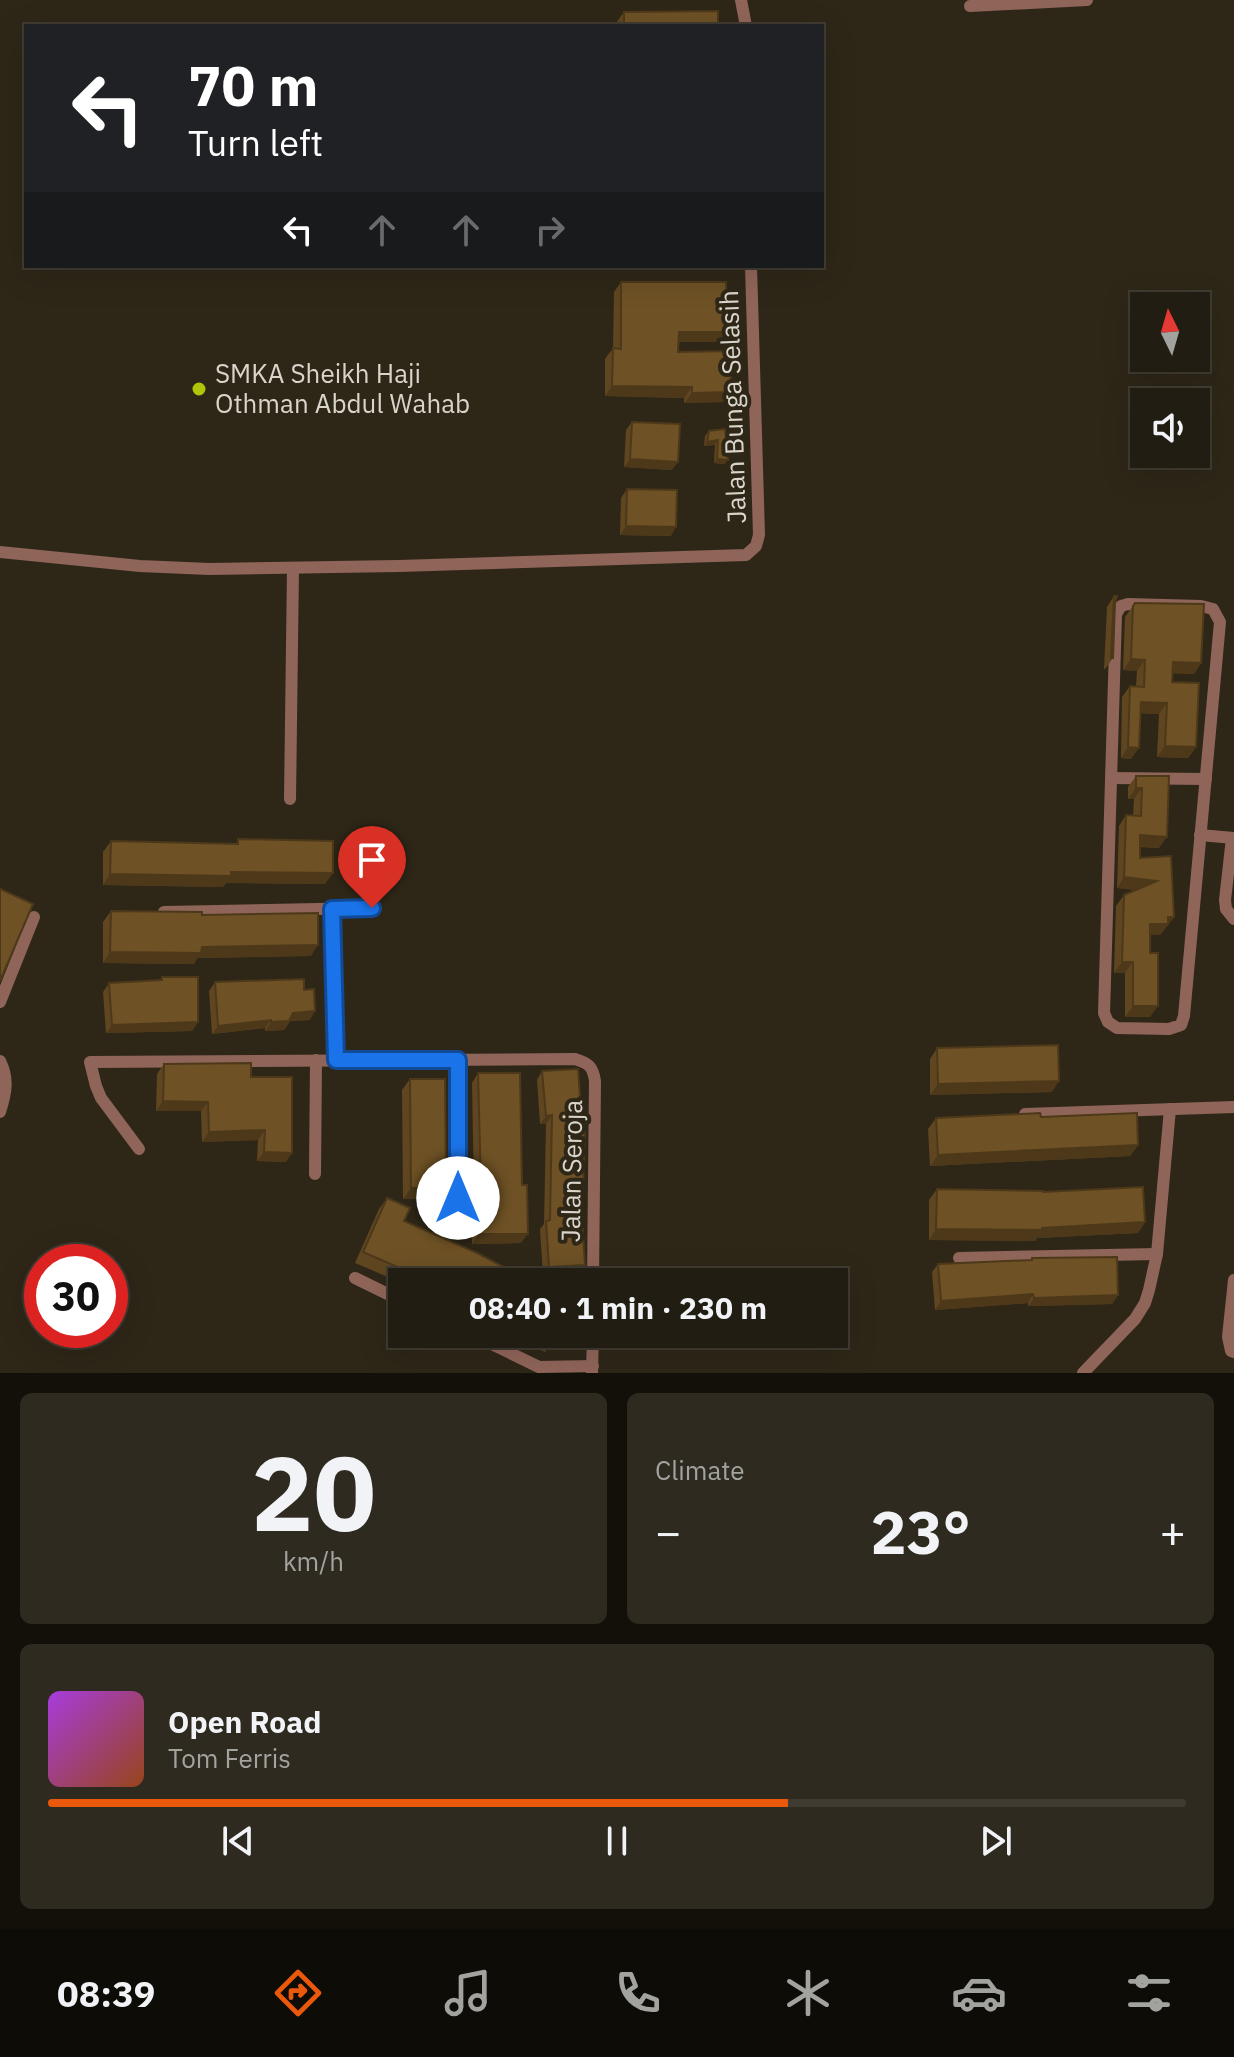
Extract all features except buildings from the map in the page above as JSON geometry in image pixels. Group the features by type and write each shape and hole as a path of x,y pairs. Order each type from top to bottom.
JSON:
{"street":[{"path":"741,0 746,24"},
{"path":"970,6 1087,0"},
{"name":"Jalan Bunga Selasih","path":"293,568 746,555 756,546 759,535 751,268"},
{"path":"0,552 140,566 293,568 290,799"},
{"path":"1121,606 1201,606 1213,609 1220,622 1206,779 1181,1025 1169,1029 1117,1028 1108,1022 1104,1013 1116,614 1121,606"},
{"path":"1111,778 1206,779"},
{"path":"1200,835 1233,838 1225,900 1226,909 1234,919"},
{"path":"144,912 372,908"},
{"path":"332,909 336,1060"},
{"path":"0,1002 34,917"},
{"name":"Jalan Seroja","path":"458,1060 575,1059 588,1063 594,1070 593,1268"},
{"path":"315,1174 316,1060"},
{"path":"139,1149 101,1098 90,1062 458,1060 459,1225"},
{"path":"0,1112 7,1081 1,1061"},
{"path":"1007,1115 1234,1107"},
{"path":"1083,1373 1135,1319 1145,1303 1157,1254 1170,1109"},
{"path":"959,1258 1157,1254"},
{"path":"355,1278 388,1294"},
{"path":"1232,1351 1228,1337 1234,1280"},
{"path":"500,1348 539,1367 592,1370 593,1348"}],"place":[{"name":"SMKA Sheikh Haji Othman Abdul Wahab","path":"199,389"}],"route":[{"path":"372,908 332,909 336,1060 458,1060 458,1198"}]}
